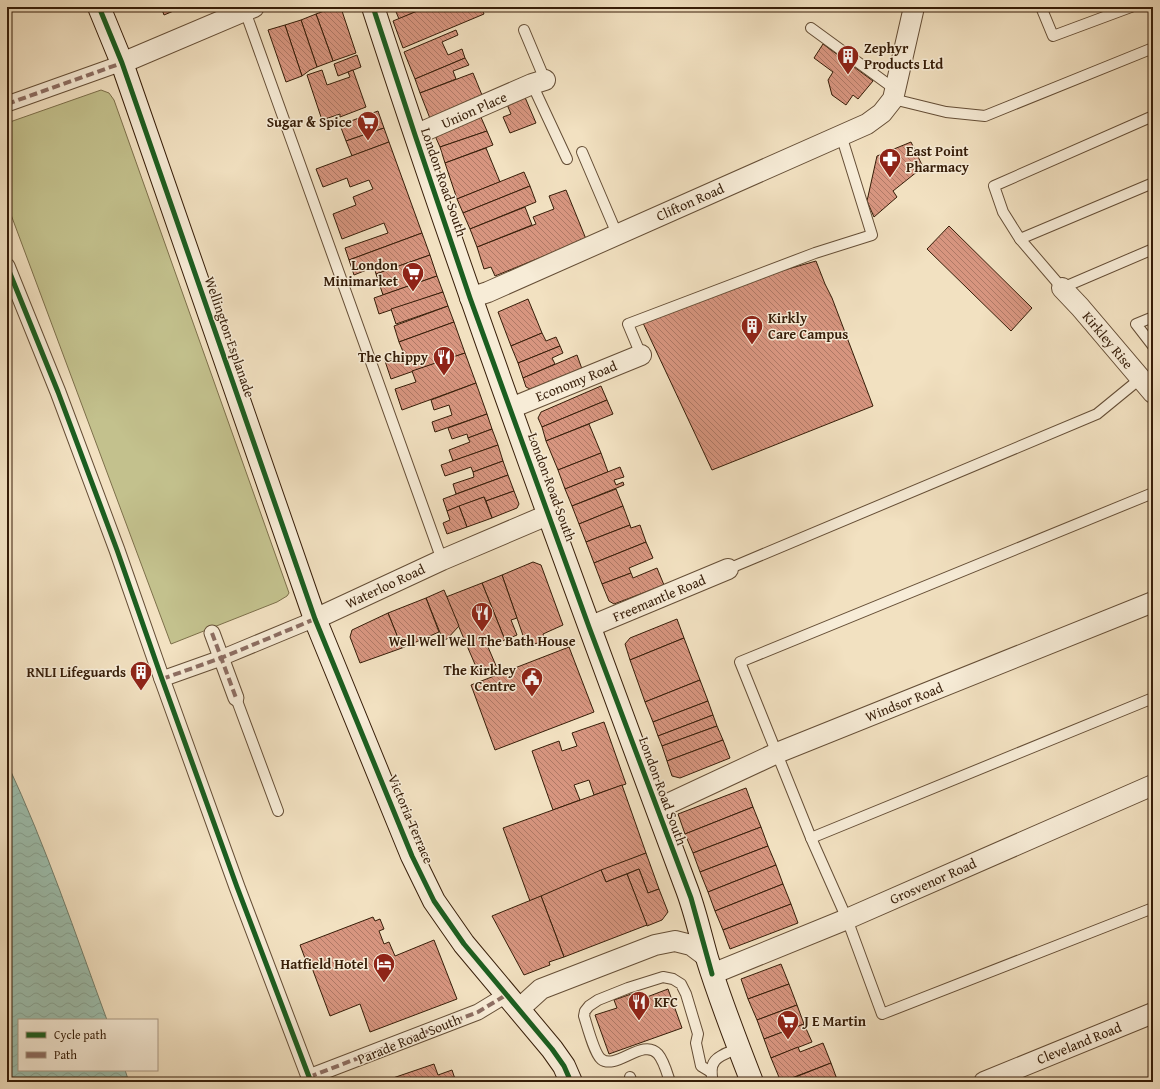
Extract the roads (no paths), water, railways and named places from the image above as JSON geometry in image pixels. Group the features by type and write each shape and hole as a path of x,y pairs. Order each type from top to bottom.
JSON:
{"main road":[{"name":"Wellington Esplanade","path":"99,7 122,63 315,619"},
{"name":"London Road South","path":"373,7 470,298 550,514 589,627 690,898 709,965 752,1082"},
{"name":"Victoria Terrace","path":"315,619 412,856 431,894 464,944 552,1049 564,1066 570,1082"}],"street":[{"path":"894,94 914,7"},
{"path":"7,104 122,63 249,9"},
{"name":"Union Place","path":"415,135 538,82"},
{"name":"Clifton Road","path":"470,298 488,292 867,124 882,113 894,94"},
{"path":"7,266 58,392 112,535 162,679 240,894 310,1080"},
{"name":"Kirkley Rise","path":"1062,288 1147,386"},
{"name":"Economy Road","path":"511,408 641,355"},
{"name":"Waterloo Road","path":"162,679 221,658 315,619 442,560 550,514"},
{"name":"Freemantle Road","path":"589,627 728,569"},
{"name":"Windsor Road","path":"657,809 777,753 1153,602"},
{"path":"212,633 236,698"},
{"name":"Grosvenor Road","path":"709,965 846,919 1153,785"},
{"name":"Parade Road South","path":"310,1080 478,1012 512,1002 655,945 675,941 691,945 709,965"},
{"name":"Cleveland Road","path":"984,1082 1153,1013"}],"lane":[{"path":"1041,7 1053,36 1131,7"},
{"path":"249,9 442,560"},
{"path":"811,28 894,94 946,112 985,116 1153,48"},
{"path":"524,30 538,82 567,159"},
{"path":"1153,116 994,186 1003,212 1020,239 1062,288 1153,249"},
{"path":"641,355 628,324 815,253 872,235 841,135"},
{"path":"582,152 617,234"},
{"path":"1020,239 1153,183"},
{"path":"1153,317 1136,324 1153,346"},
{"path":"728,569 1097,414 1147,386"},
{"path":"1153,493 740,662 811,838 846,919 882,1014 1153,908"},
{"path":"236,698 278,811"},
{"path":"811,838 1153,698"},
{"path":"670,1082 659,1055 655,1051 649,1049 641,1050 613,1061 606,1062 600,1058 596,1052 584,1016 585,1011 589,1006 598,1000 628,988 663,977 673,978 681,984 686,994 698,1034 696,1042 702,1066 712,1077"},
{"path":"712,1077 716,1059 739,1048"}],"water":[{"path":"7,763 35,826 72,922 107,1019 18,1019 18,1071 125,1071 129,1082 7,1082"}],"place":[{"name":"Zephyr Products Ltd","path":"848,76"},
{"name":"Sugar & Spice","path":"368,142"},
{"name":"East Point Pharmacy","path":"890,178"},
{"name":"London Minimarket","path":"413,292"},
{"name":"Kirkly Care Campus","path":"752,346"},
{"name":"The Chippy","path":"444,376"},
{"name":"Well Well Well The Bath House","path":"482,632"},
{"name":"RNLI Lifeguards","path":"141,692"},
{"name":"The Kirkley Centre","path":"532,698"},
{"name":"Hatfield Hotel","path":"384,984"},
{"name":"KFC","path":"639,1022"},
{"name":"J E Martin","path":"788,1040"}]}
